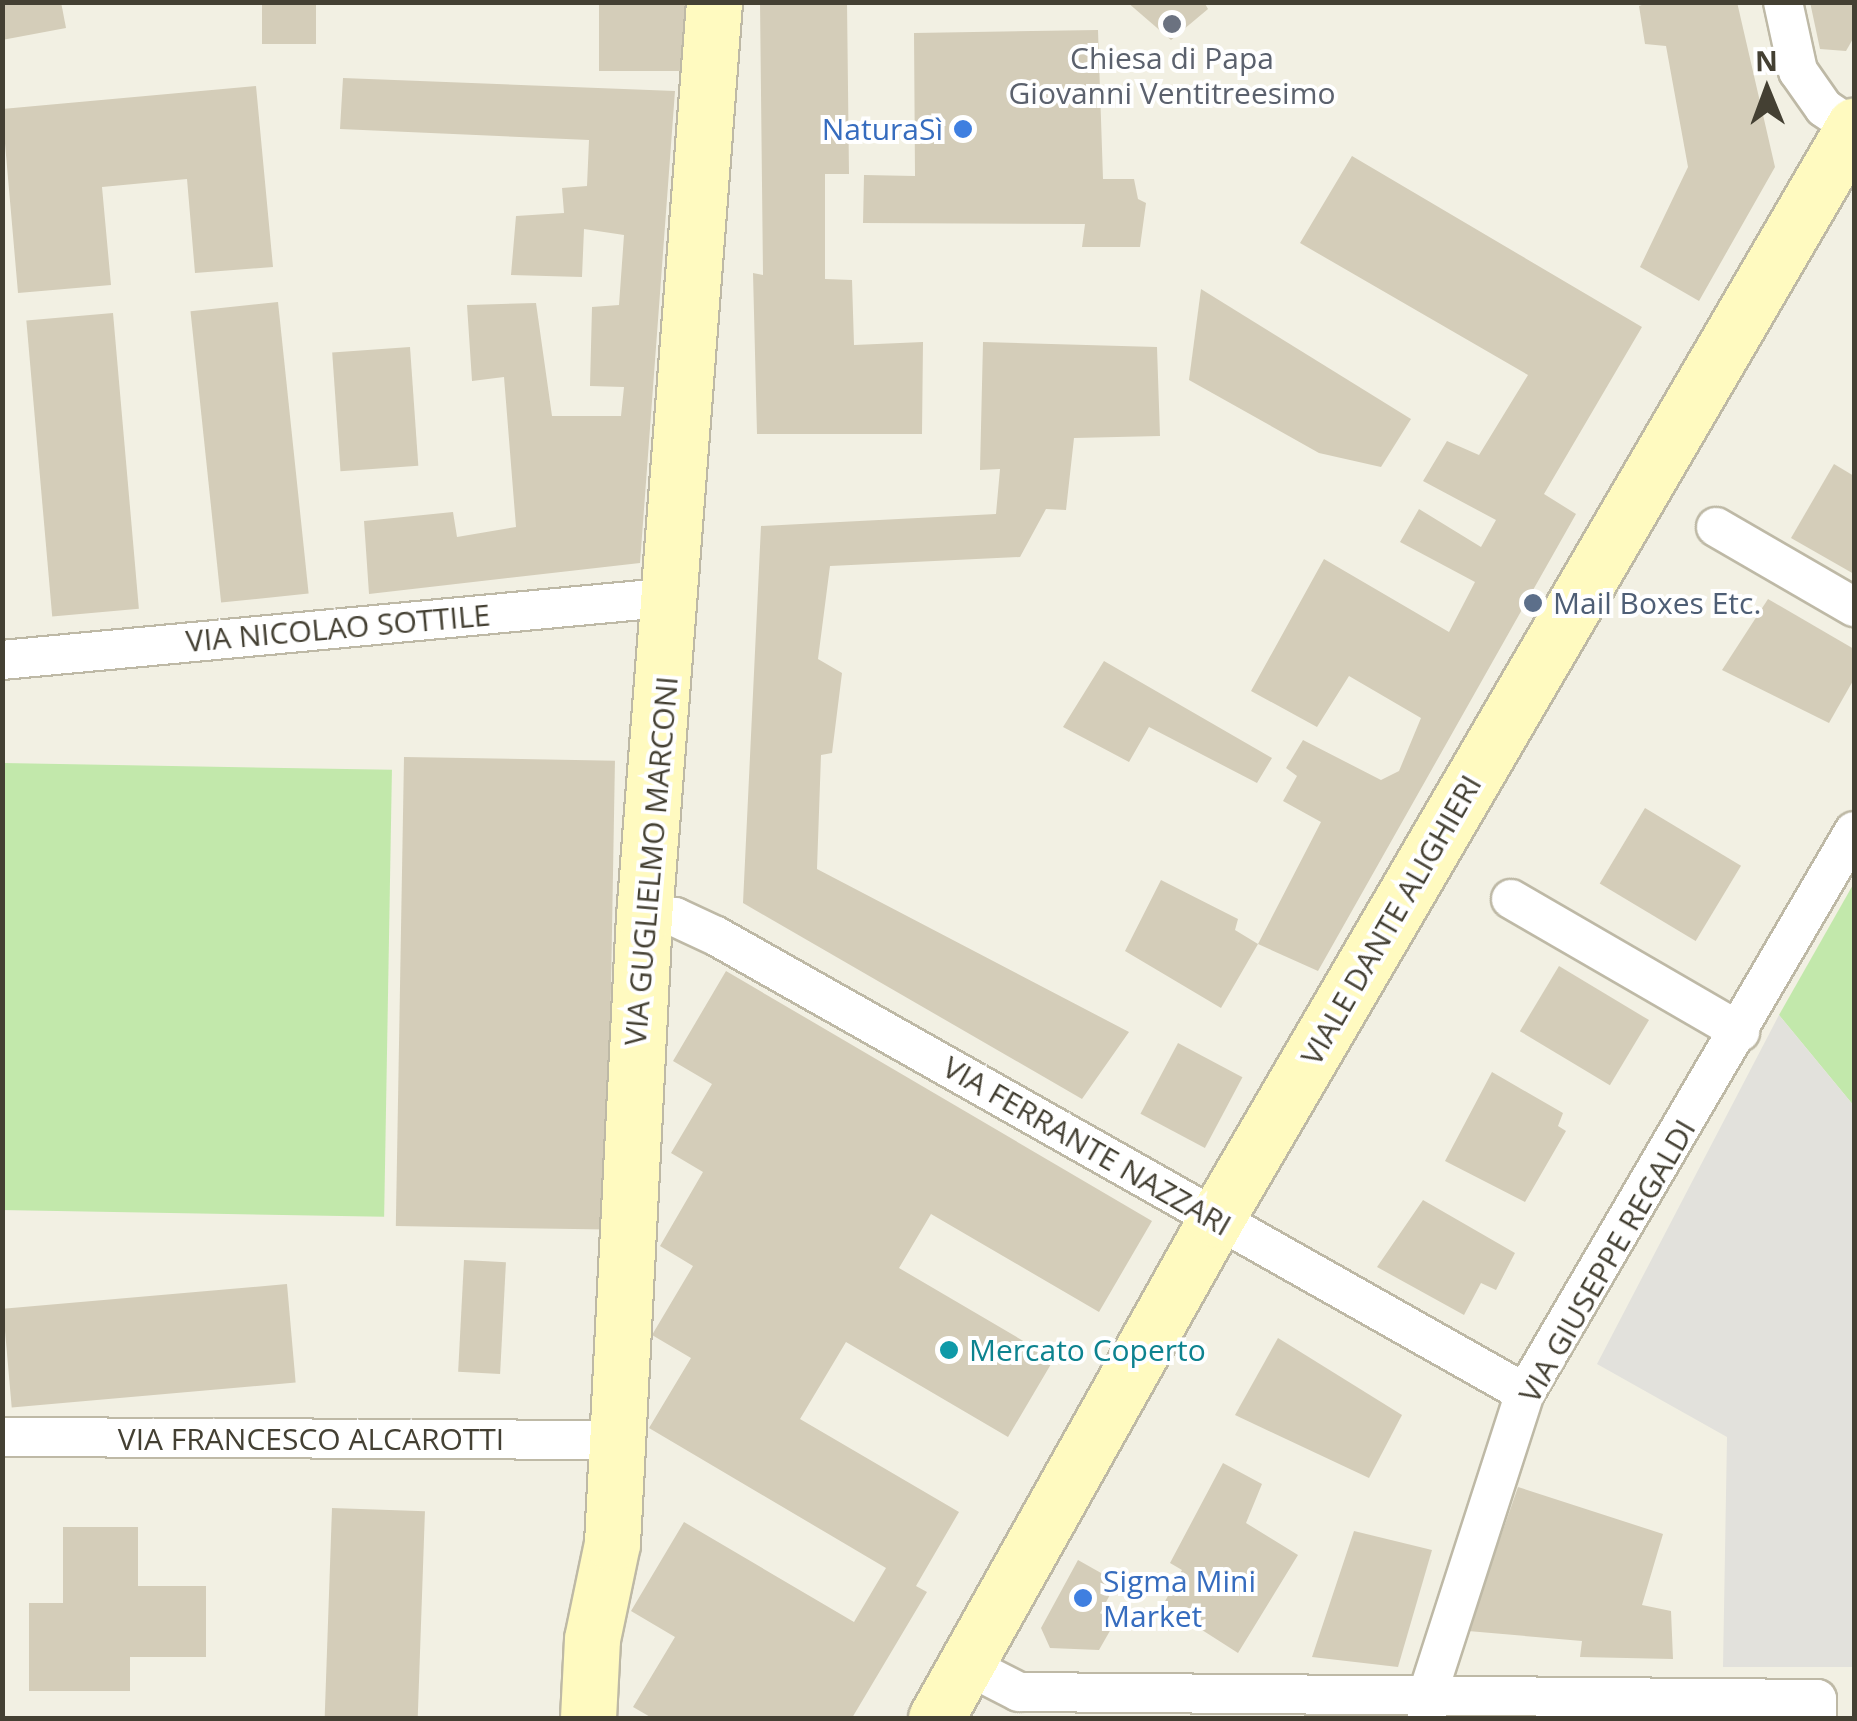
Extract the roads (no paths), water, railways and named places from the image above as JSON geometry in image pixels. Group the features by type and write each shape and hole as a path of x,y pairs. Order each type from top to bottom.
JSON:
{"main road":[{"name":"VIA GUGLIELMO MARCONI","path":"588,1718 619,1440 644,916 673,597 714,2"},
{"name":"VIALE DANTE ALIGHIERI","path":"936,1718 1216,1219 1854,127"}],"street":[{"path":"1783,2 1798,71 1824,108 1854,127"},
{"path":"1716,528 1854,608"},
{"name":"VIA NICOLAO SOTTILE","path":"2,660 673,597"},
{"name":"VIA GIUSEPPE REGALDI","path":"1426,1707 1525,1393 1740,1032 1854,831"},
{"path":"1510,899 1740,1032"},
{"name":"VIA FERRANTE NAZZARI","path":"644,916 675,917 716,936 1525,1393"},
{"name":"VIA FRANCESCO ALCAROTTI","path":"2,1438 619,1440"},
{"path":"968,1666 1019,1692 1426,1707 1817,1699 1817,1718"}],"place":[{"name":"Chiesa di Papa Giovanni Ventitreesimo","path":"1172,24"},
{"name":"NaturaSì","path":"963,129"},
{"name":"Mail Boxes Etc.","path":"1533,603"},
{"name":"Mercato Coperto","path":"949,1350"},
{"name":"Sigma Mini Market","path":"1083,1598"}]}
